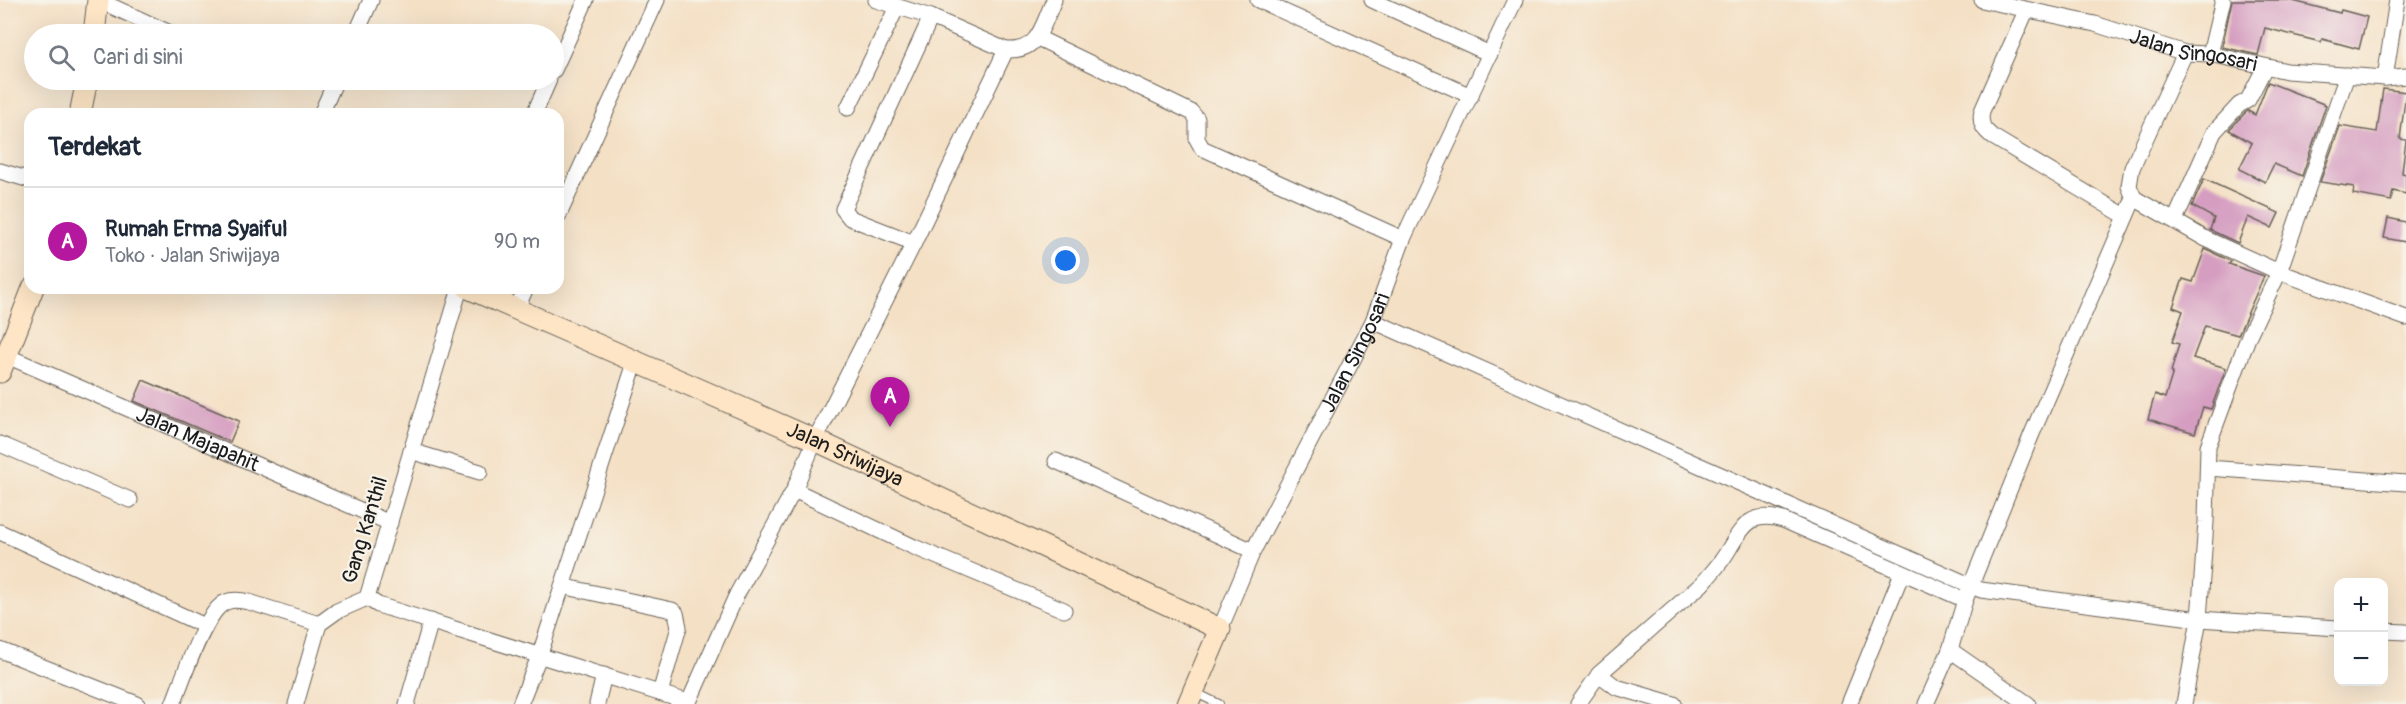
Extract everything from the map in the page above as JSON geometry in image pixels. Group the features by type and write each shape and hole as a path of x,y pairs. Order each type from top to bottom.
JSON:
{"street":[{"path":"95,24 98,0 150,24"},
{"path":"360,24 371,0"},
{"path":"564,48 586,0"},
{"path":"564,204 657,0"},
{"path":"876,0 932,17 1006,50 1016,51 1028,47 1038,38 1054,0"},
{"path":"1258,0 1471,96"},
{"path":"1372,0 1490,54"},
{"name":"Jalan Singosari","path":"1190,698 1253,551 1373,321 1403,239 1515,0"},
{"name":"Jalan Singosari","path":"1982,0 2095,24 2185,53 2210,54 2265,67 2313,74 2385,78 2406,76"},
{"path":"2210,54 2223,0"},
{"path":"2385,78 2397,0"},
{"path":"848,108 897,7"},
{"path":"2026,11 1982,111 1981,124 1985,131 1993,137 2125,216"},
{"path":"914,243 850,218 843,209 932,17"},
{"path":"1038,38 1191,112 1197,119 1197,139 1202,148 1403,239"},
{"path":"367,598 378,605 540,654 688,703 737,594 794,490 815,440 914,243 1006,50"},
{"path":"2185,53 2130,173 2129,186 2134,198 2206,239 2279,272 2406,318"},
{"path":"2175,220 2214,132 2239,105 2248,100 2265,67"},
{"path":"2184,704 2199,619 2206,522 2208,446 2249,335 2279,272 2347,75"},
{"path":"84,108 86,90"},
{"path":"324,108 332,90"},
{"path":"537,108 545,90"},
{"path":"0,171 24,178"},
{"path":"1926,704 1950,650 1965,600 2031,436 2134,198"},
{"name":"Jalan Majapahit","path":"31,294 4,364 390,523"},
{"name":"Gang Kanthil","path":"319,624 337,611 367,598 458,294"},
{"name":"Jalan Sriwijaya","path":"481,294 815,440 838,453 1220,629"},
{"path":"516,310 523,294"},
{"path":"1373,321 1981,590 2199,619 2334,628"},
{"path":"520,704 540,654 635,363"},
{"path":"0,444 130,500"},
{"path":"411,451 480,472"},
{"path":"1056,461 1253,551"},
{"path":"2208,468 2406,483"},
{"path":"794,490 914,548 1064,610"},
{"path":"1578,704 1599,675 1715,571 1739,531 1747,523 1758,518 1768,516 1783,520 1965,600"},
{"path":"0,532 205,626"},
{"path":"1849,704 1902,573"},
{"path":"562,586 672,610 676,613 679,627 660,693"},
{"path":"173,704 205,626 219,607 226,602 238,600 319,624 296,704"},
{"path":"407,704 431,621"},
{"path":"2388,631 2406,632"},
{"path":"0,650 137,704"},
{"path":"1950,650 2028,704"},
{"path":"597,704 604,675"},
{"path":"1599,675 1616,687 1674,704"}],"lane":[{"path":"1190,698 1219,704"}],"building":[{"path":"2232,0 2289,0 2340,13 2341,10 2367,17 2359,49 2265,28 2258,55 2222,47"},
{"path":"2268,82 2326,105 2302,176 2274,164 2265,182 2239,169 2252,143 2229,130 2248,111 2255,115"},
{"path":"2383,89 2406,92 2400,139 2406,140 2402,173 2406,174 2406,194 2393,191 2391,201 2353,194 2354,187 2320,182 2340,126 2377,132"},
{"path":"2204,179 2279,213 2272,228 2248,217 2238,243 2210,230 2214,218 2192,206"},
{"path":"2388,218 2406,222 2406,242 2384,238"},
{"path":"2205,249 2231,261 2229,264 2264,276 2238,335 2205,326 2193,358 2226,368 2211,409 2203,407 2195,433 2148,419 2155,394 2165,398 2173,372 2171,372 2179,344 2172,342 2183,311 2173,307 2183,279 2193,282"},
{"path":"143,380 239,421 230,442 134,401"}],"place":[{"name":"Rumah Erma Syaiful","path":"890,427"}]}
